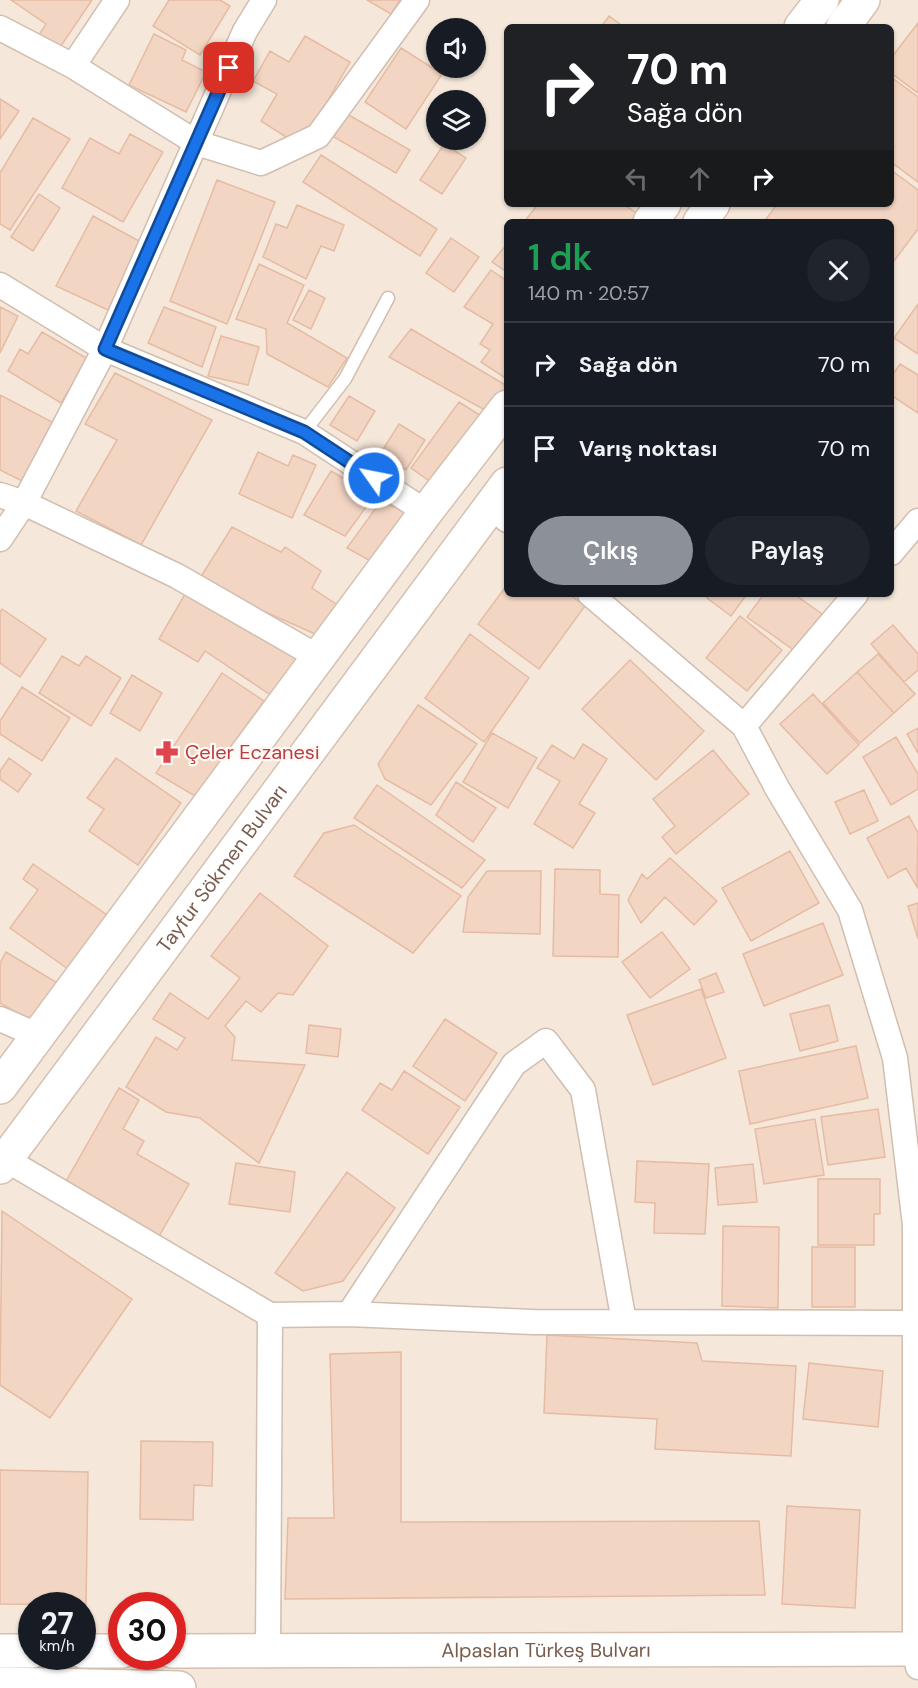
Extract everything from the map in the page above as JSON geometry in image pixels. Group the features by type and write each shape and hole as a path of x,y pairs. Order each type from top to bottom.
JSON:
{"main road":[{"path":"803,24 822,0"},
{"path":"845,24 863,0"},
{"path":"652,219 662,207"},
{"path":"0,1087 426,512 504,411"},
{"name":"Tayfur Sökmen Bulvarı","path":"3,1163 502,503"},
{"path":"0,1651 18,1651"},
{"name":"Alpaslan Türkeş Bulvarı","path":"186,1651 917,1655"},
{"path":"0,1684 179,1688"}],"street":[{"path":"73,66 117,0"},
{"path":"0,539 24,503 105,349 245,31 264,0"},
{"path":"0,28 73,66 197,143 261,163 318,136 417,0"},
{"path":"0,285 105,349 304,432 426,512"},
{"path":"0,495 24,503 177,576 318,657"},
{"path":"894,549 918,521"},
{"path":"594,597 744,726 777,788 850,910 895,1058 915,1225 917,1655"},
{"path":"744,726 853,597"},
{"path":"0,1019 37,1035"},
{"path":"349,1314 514,1064 546,1041 583,1090 624,1322"},
{"path":"3,1163 270,1315 349,1314 533,1322 916,1323"},
{"path":"268,1650 270,1315"}],"lane":[{"path":"304,432 345,379 388,298"}],"shaded area":[{"path":"0,0 918,0 918,1688 0,1688"}],"building":[{"path":"11,0 92,0 59,49 39,35 46,24"},
{"path":"169,0 220,0 230,6 200,55 153,26"},
{"path":"367,0 400,0 391,14"},
{"path":"609,16 620,24 603,24"},
{"path":"918,23 918,93 894,75 894,54"},
{"path":"154,34 186,50 182,60 206,72 186,112 129,85"},
{"path":"305,36 350,62 312,128 289,139 261,121 277,94 253,81 270,51 289,62"},
{"path":"401,48 426,64 426,78 439,78 432,90 426,90 426,98 406,129 365,102"},
{"path":"894,79 918,97 918,182 894,164"},
{"path":"0,99 19,111 0,139"},
{"path":"347,114 410,150 396,173 334,137"},
{"path":"33,118 70,139 10,230 0,224 0,173"},
{"path":"130,134 163,152 123,222 62,188 90,138 119,154"},
{"path":"440,150 453,150 466,158 442,194 420,180"},
{"path":"321,155 437,229 420,256 303,182"},
{"path":"894,172 918,190 918,229 894,261 894,219 766,219 775,207 894,207"},
{"path":"217,180 275,202 227,324 170,301"},
{"path":"39,194 60,208 33,251 11,237"},
{"path":"297,205 344,225 334,251 321,246 306,279 263,257 276,224 287,228"},
{"path":"536,207 628,207 644,218 643,219 526,219"},
{"path":"93,216 141,242 108,310 56,286"},
{"path":"451,238 479,257 454,292 426,273"},
{"path":"504,248 504,270 492,262"},
{"path":"259,264 304,285 287,323 347,358 328,387 267,354 266,329 236,319"},
{"path":"491,270 504,279 504,377 481,362 490,350 480,344 493,324 464,307"},
{"path":"309,290 325,298 311,329 293,320"},
{"path":"918,304 918,354 894,338"},
{"path":"0,307 18,316 0,353"},
{"path":"164,307 216,327 202,367 148,343"},
{"path":"411,329 504,384 504,399 492,414 389,357"},
{"path":"42,332 88,359 61,403 8,371 20,349 28,354"},
{"path":"221,336 259,347 248,385 208,376"},
{"path":"900,364 918,375 918,413 894,397 894,373"},
{"path":"115,373 212,420 141,545 76,511 117,440 85,424"},
{"path":"0,395 54,423 26,483 0,470"},
{"path":"349,396 375,411 357,441 330,425"},
{"path":"459,402 486,419 435,485 411,468"},
{"path":"399,424 425,440 406,470 380,454"},
{"path":"258,452 288,466 293,455 316,465 292,518 239,494"},
{"path":"331,471 374,496 345,536 304,515"},
{"path":"381,501 410,515 376,564 347,548"},
{"path":"232,527 281,552 285,547 321,571 312,588 342,608 322,637 234,598 200,578"},
{"path":"504,589 504,597 573,597 585,606 539,669 478,624"},
{"path":"185,594 305,661 278,700 205,651 198,662 159,639"},
{"path":"708,597 745,597 731,616"},
{"path":"762,597 798,597 829,619 802,656 747,617"},
{"path":"2,609 46,639 20,677 0,663 0,612"},
{"path":"740,616 782,650 747,691 706,658"},
{"path":"893,625 918,654 918,670 904,682 871,644"},
{"path":"470,634 529,678 484,742 425,698"},
{"path":"878,654 915,694 894,713 857,672"},
{"path":"62,656 79,666 86,656 121,678 91,726 39,693"},
{"path":"630,660 704,731 656,780 582,709"},
{"path":"857,672 894,713 860,743 823,703"},
{"path":"222,673 264,701 195,796 156,773"},
{"path":"132,675 162,693 140,731 110,713"},
{"path":"22,687 70,718 42,761 0,734 0,721"},
{"path":"813,694 859,745 827,774 780,724"},
{"path":"418,705 477,744 431,805 385,779 378,764"},
{"path":"918,728 918,753 907,734"},
{"path":"492,733 537,758 508,808 463,782"},
{"path":"896,737 918,774 918,789 891,805 863,757"},
{"path":"583,744 607,759 579,804 595,813 573,848 534,824 560,781 537,768 552,745 574,759"},
{"path":"713,750 749,794 676,854 662,837 675,826 653,799"},
{"path":"9,758 31,774 18,792 0,779 0,771"},
{"path":"116,758 181,803 138,865 89,831 104,809 87,798"},
{"path":"456,782 496,808 473,842 436,815"},
{"path":"377,785 485,860 462,888 354,818"},
{"path":"864,790 878,821 850,834 835,802"},
{"path":"909,816 918,833 917,887 906,868 888,878 867,838"},
{"path":"354,825 461,896 413,953 294,876 324,833"},
{"path":"790,851 819,903 751,941 722,888"},
{"path":"670,858 717,901 694,925 665,897 641,923 628,900 642,874 647,879"},
{"path":"33,864 110,917 71,971 10,928 38,890 23,879"},
{"path":"555,869 600,870 600,894 619,895 618,957 553,956"},
{"path":"487,871 541,871 540,934 463,932 468,897"},
{"path":"260,893 328,946 293,995 278,993 261,1012 246,1001 225,1026 235,1037 232,1060 305,1065 259,1163 200,1118 166,1112 126,1087 156,1037 177,1050 185,1038 153,1019 170,993 208,1019 240,978 211,956"},
{"path":"918,903 918,939 908,906"},
{"path":"823,923 843,975 764,1006 743,954"},
{"path":"662,932 690,969 650,998 622,962"},
{"path":"6,952 59,984 36,1024 0,1003 0,963"},
{"path":"716,973 724,992 706,998 699,980"},
{"path":"701,989 726,1058 653,1085 627,1015"},
{"path":"829,1005 838,1041 800,1051 790,1014"},
{"path":"445,1019 497,1053 465,1101 413,1066"},
{"path":"309,1025 341,1029 338,1057 306,1053"},
{"path":"856,1046 868,1098 750,1124 739,1071"},
{"path":"404,1071 460,1107 428,1154 362,1110 380,1083 392,1090"},
{"path":"119,1088 139,1100 123,1129 144,1141 137,1154 189,1184 158,1238 65,1183"},
{"path":"878,1109 885,1157 828,1165 821,1117"},
{"path":"815,1119 824,1175 764,1184 755,1129"},
{"path":"637,1161 709,1164 705,1234 654,1233 655,1203 635,1202"},
{"path":"236,1163 295,1172 290,1212 229,1204"},
{"path":"753,1164 757,1202 718,1205 715,1168"},
{"path":"347,1172 395,1208 343,1281 303,1291 275,1273"},
{"path":"818,1179 880,1179 880,1214 874,1214 874,1245 818,1245"},
{"path":"2,1211 132,1299 50,1418 0,1385"},
{"path":"723,1226 779,1227 778,1308 722,1306"},
{"path":"812,1247 855,1247 855,1307 812,1307"},
{"path":"547,1335 697,1343 702,1361 796,1366 791,1456 655,1449 657,1419 544,1413"},
{"path":"401,1352 401,1522 759,1521 765,1595 285,1599 288,1518 334,1518 330,1354"},
{"path":"809,1363 883,1371 878,1427 803,1419"},
{"path":"141,1441 213,1442 212,1486 194,1485 193,1520 140,1519"},
{"path":"0,1470 88,1472 86,1592 18,1592 18,1604 0,1604"},
{"path":"787,1506 860,1510 855,1608 782,1604"}],"place":[{"name":"Çeler Eczanesi","path":"167,752"}],"route":[{"path":"229,68 105,349 304,432 374,478"}]}
